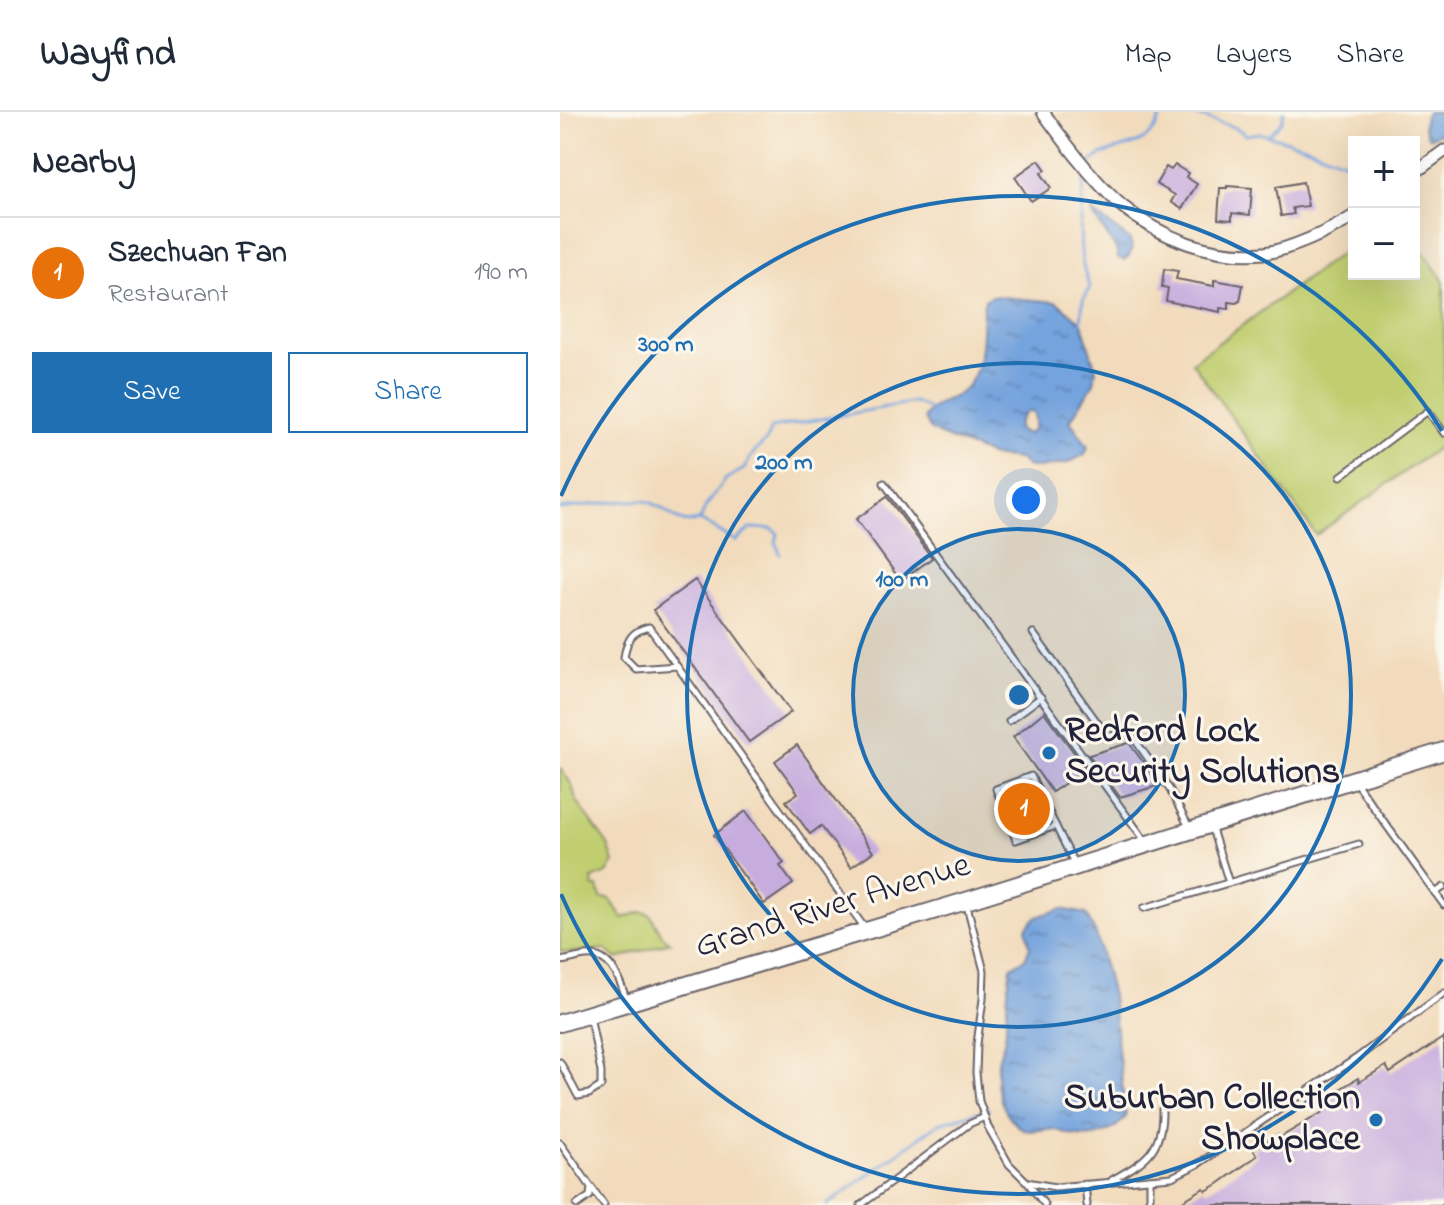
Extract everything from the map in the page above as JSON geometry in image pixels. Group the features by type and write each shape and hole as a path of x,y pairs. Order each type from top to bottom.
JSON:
{"main road":[{"name":"Grand River Avenue","path":"560,1023 966,901 1444,751"}],"street":[{"path":"1043,112 1119,204 1154,229 1180,242 1216,250 1265,253 1322,235 1348,220"},
{"path":"1420,169 1444,151"}],"lane":[{"path":"1341,476 1428,411 1444,433"},
{"path":"884,483 1147,843"},
{"path":"677,666 636,669 624,657 631,634 649,627 677,666 867,931"},
{"path":"1033,633 1107,736 1131,734 1170,790 1190,830"},
{"path":"1009,721 1041,697"},
{"path":"1056,826 1016,840 996,789 1031,776 1056,826 1076,866"},
{"path":"1354,779 1444,905"},
{"path":"1210,824 1229,883"},
{"path":"1144,908 1359,844"},
{"path":"1435,893 1444,887"},
{"path":"966,901 984,971 976,1073 979,1101 1009,1164 1045,1205"},
{"path":"560,961 588,956 606,961 617,975 628,1002"},
{"path":"1027,1182 1055,1187 1172,1177 1198,1164 1358,1057 1444,993"},
{"path":"560,1062 578,1096 589,1094 601,1086 589,1014"},
{"path":"1110,1181 1135,1166 1154,1148 1163,1128 1162,1109"},
{"path":"861,1205 969,1124 985,1117"},
{"path":"560,1143 604,1205"},
{"path":"1147,1205 1150,1179"},
{"path":"1085,1184 1087,1205"},
{"path":"577,1205 590,1196 591,1187"}],"green space":[{"path":"1420,247 1444,281 1444,453 1439,447 1316,535 1192,362 1348,248 1348,280 1420,280"},
{"path":"560,768 572,785 576,800 608,845 614,862 607,873 592,879 594,887 598,887 601,898 610,899 623,918 641,912 650,914 662,935 670,942 617,959 605,949 560,951"}],"water":[{"path":"1427,112 1444,112 1444,131 1429,138 1424,125"},
{"path":"1090,210 1130,240 1131,251 1124,260 1118,258 1116,249"},
{"path":"992,296 1057,302 1082,323 1096,370 1094,383 1070,421 1088,446 1085,454 1068,463 1039,468 1027,466 1019,459 993,456 930,429 924,418 928,413 936,405 960,393 974,376 982,342 985,300","holes":["1029,411 1034,414 1035,425 1031,432 1028,434 1018,430 1024,415"]},
{"path":"1061,909 1086,914 1096,934 1112,996 1126,1117 1095,1136 1023,1129 1006,1112 998,1088 997,1065 1006,1034 1011,967 1025,959 1030,946 1026,928 1036,917"}],"building":[{"path":"1039,160 1046,170 1041,173 1051,188 1031,201 1015,177"},
{"path":"1175,165 1188,173 1186,177 1197,184 1182,209 1171,202 1175,195 1156,184 1166,167 1171,170"},
{"path":"1303,182 1308,206 1292,208 1294,214 1281,216 1276,187"},
{"path":"1220,188 1252,188 1250,215 1232,213 1232,220 1218,219"},
{"path":"1164,269 1178,271 1176,279 1214,286 1214,280 1243,285 1240,301 1229,302 1229,309 1220,308 1220,312 1166,301 1168,288 1162,287"},
{"path":"887,497 932,558 901,581 856,519"},
{"path":"695,580 791,712 749,742 653,610"},
{"name":"Redford Lock Security Solutions","path":"1044,712 1086,769 1052,792 1013,737"},
{"path":"1129,743 1160,785 1120,797 1089,755"},
{"path":"797,745 873,852 851,867 821,826 810,834 786,801 798,793 775,761"},
{"path":"1036,798 1042,812 1014,820 1008,806"},
{"path":"746,811 784,863 780,866 793,884 764,904 714,835"},
{"name":"Suburban Collection Showplace","path":"1444,1037 1444,1205 1176,1205 1204,1188 1206,1191 1218,1184 1257,1156 1253,1149 1278,1135 1279,1138 1333,1106 1327,1097 1358,1078 1359,1082 1386,1066 1390,1073"}],"waterway":[{"path":"1089,164 1104,154 1148,137 1163,112"},
{"path":"1268,136 1282,121 1284,112"},
{"path":"1161,115 1195,115 1236,128 1246,135 1259,133 1348,163"},
{"path":"1081,322 1083,300 1090,287 1081,246 1085,174"},
{"path":"700,520 706,506 726,479 744,469 754,452 766,441 771,428 915,402 929,409"},
{"path":"560,509 619,501 649,502 679,519 700,520 736,541 751,528 772,529 778,534 776,542 780,554"},
{"path":"827,1205 939,1123 989,1109"}],"place":[{"name":"Redford Lock Security Solutions","path":"1049,753"},
{"name":"Szechuan Fan","path":"1024,809"},
{"name":"Suburban Collection Showplace","path":"1376,1120"}]}
